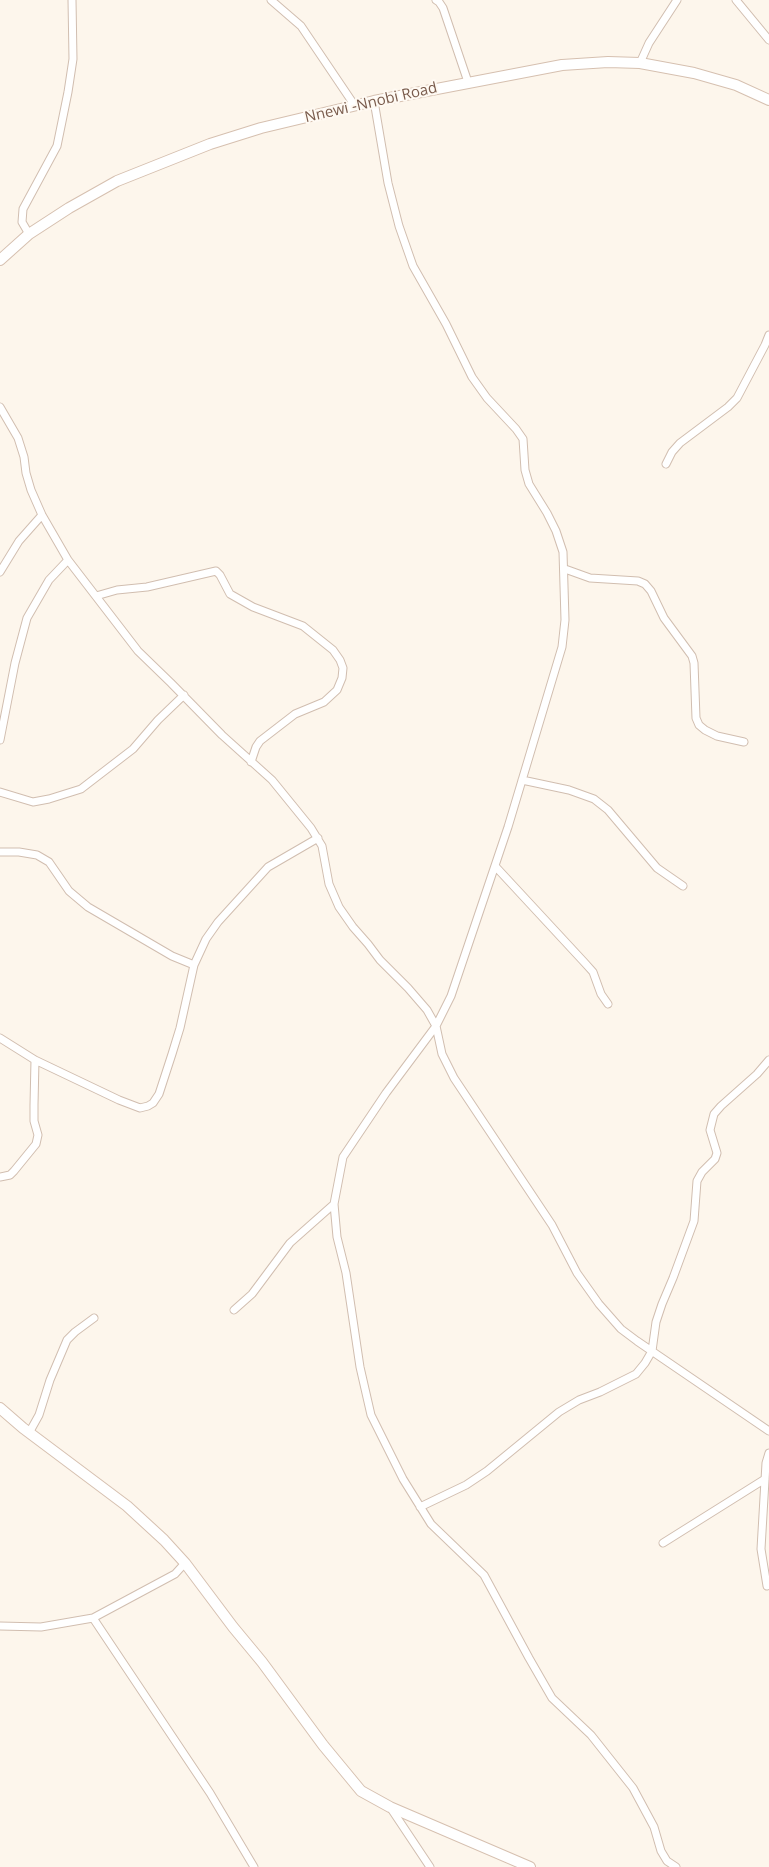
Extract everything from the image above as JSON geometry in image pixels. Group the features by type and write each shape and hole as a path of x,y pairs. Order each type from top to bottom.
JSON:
{"main road":[{"name":"Nnewi -Nnobi Road","path":"0,260 29,234 117,180 182,154 261,128 374,101 562,65 608,62 640,63 694,73 728,82 769,100"},
{"path":"0,1408 29,1433 127,1506 148,1524 185,1563 350,1780 361,1791 390,1807 530,1867"}],"street":[{"path":"29,234 22,222 23,209 57,146 68,92 73,59 72,0"},
{"path":"271,0 301,26 355,106"},
{"path":"436,0 443,8 468,82"},
{"path":"640,63 649,43 677,0"},
{"path":"736,0 769,40"},
{"path":"374,101 388,184 399,226 413,266 446,324 472,377 487,398 516,429 522,439 528,484 547,513 563,552 565,620 562,647 522,780 451,996 436,1026 400,1072 343,1157 334,1204 360,1367 371,1415 403,1479 430,1524 484,1576 552,1698 591,1735 633,1788 654,1828 661,1851 667,1860 676,1867"},
{"path":"666,464 672,452 680,443 737,398 765,346 769,334"},
{"path":"0,407 18,438 31,490 42,515 68,560 138,651 184,695 207,721 272,780 290,799 318,838 324,854 329,884 339,907 352,927 380,960 420,1001 436,1026 442,1054 454,1078 552,1225 578,1273 598,1304 621,1329 769,1431"},
{"path":"0,572 20,541 42,515"},
{"path":"0,740 15,663 27,618 49,580 68,560"},
{"path":"565,569 590,578 638,581 645,584 651,591 664,618 692,656 694,663 696,718 699,725 704,730 717,736 744,742"},
{"path":"96,596 116,590 147,587 216,571 230,594 253,606 303,626 333,650 343,668 342,678 337,690 324,702 295,714 260,740 252,762"},
{"path":"0,792 33,802 81,789 133,749 158,720 184,695"},
{"path":"522,780 569,790 594,799 608,810 657,868 682,886"},
{"path":"0,1038 35,1060 119,1100 140,1108 153,1103 159,1094 170,1062 180,1028 194,965 206,939 254,880 268,867 318,838"},
{"path":"0,852 19,852 37,855 49,862 69,892 88,907 164,952 194,965"},
{"path":"495,866 593,972 601,994 608,1004"},
{"path":"0,1177 10,1175 14,1171 32,1151 38,1139 34,1121 35,1060"},
{"path":"420,1507 466,1485 487,1471 566,1408 579,1400 636,1374 652,1352 659,1313 694,1221 697,1181 702,1172 715,1159 717,1153 710,1130 714,1114 757,1074 769,1060"},
{"path":"234,1310 252,1294 290,1243 334,1204"},
{"path":"29,1433 39,1415 50,1380 67,1340 94,1318"},
{"path":"767,1586 761,1549 766,1463 769,1454"},
{"path":"663,1544 765,1479"},
{"path":"0,1626 41,1627 93,1618 175,1574 185,1563"},
{"path":"93,1618 210,1793 254,1867"},
{"path":"390,1807 430,1867"}]}
